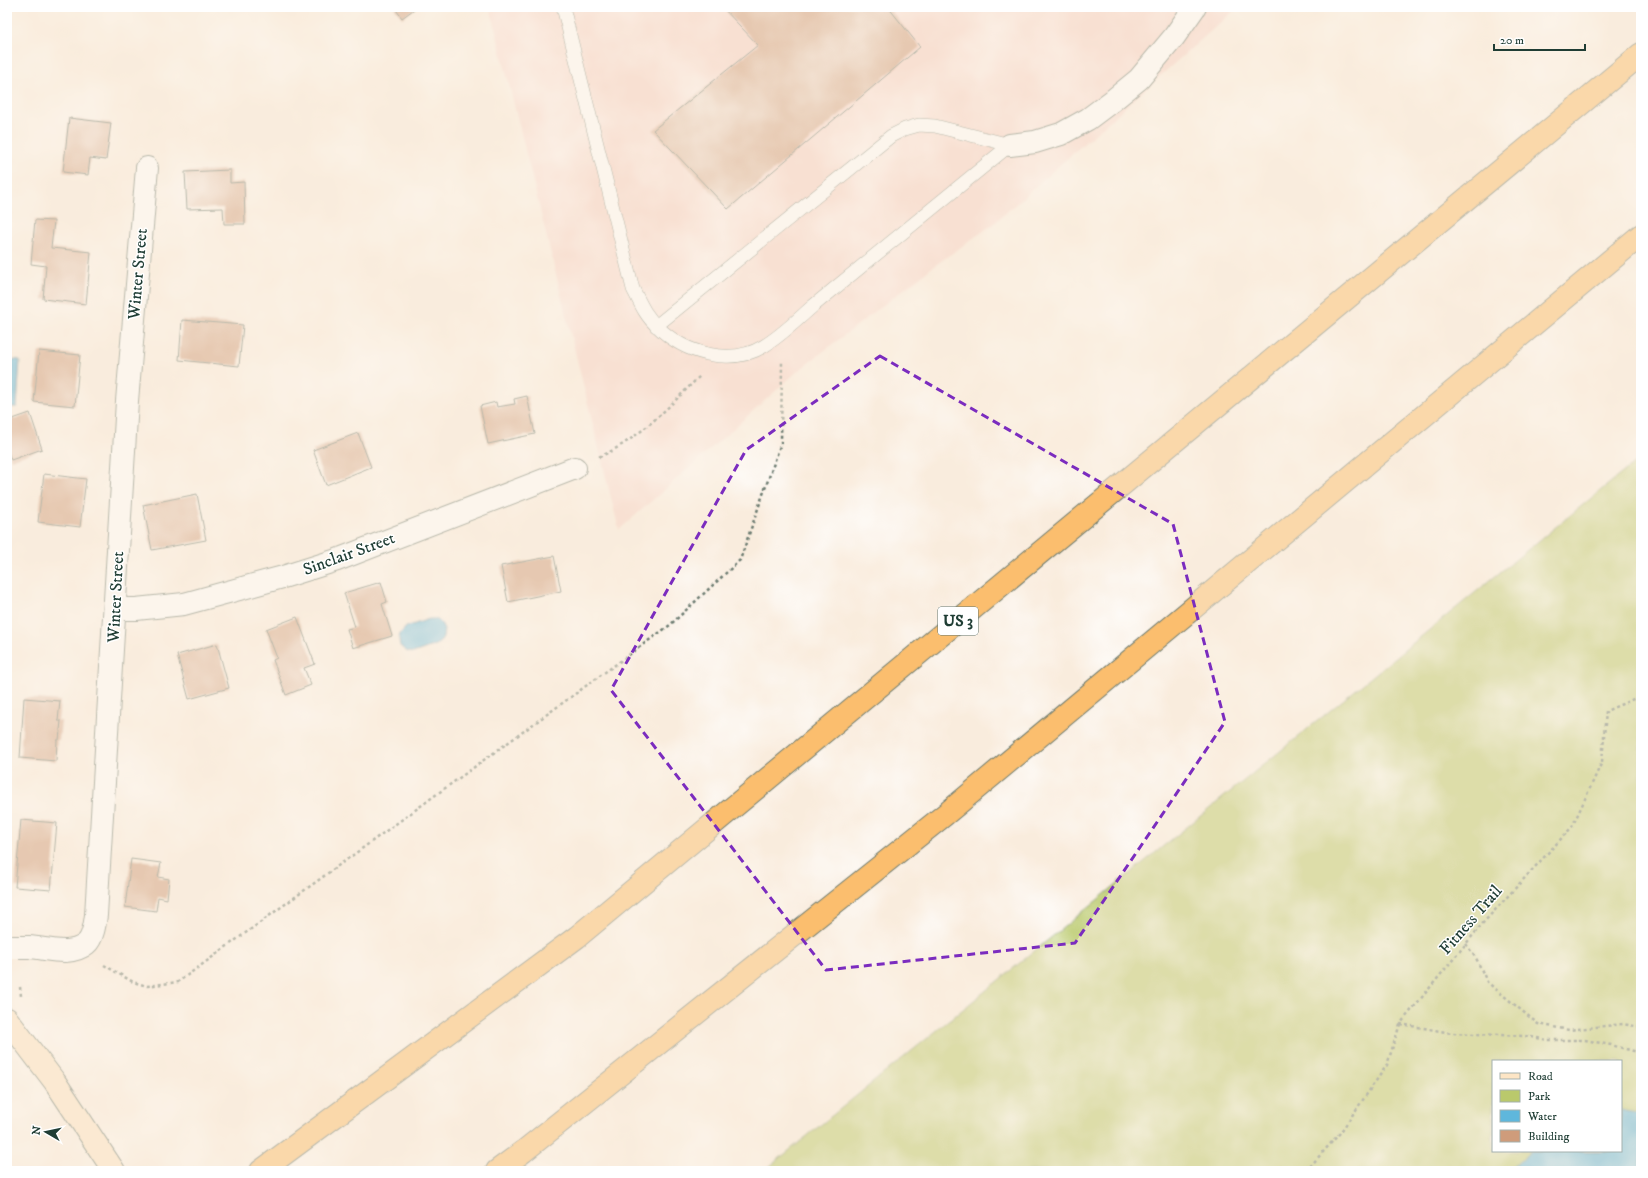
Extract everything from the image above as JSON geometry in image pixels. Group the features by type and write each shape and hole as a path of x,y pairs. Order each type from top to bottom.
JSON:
{"highway":[{"name":"US 3","path":"261,1171 577,937 1641,54"},
{"path":"496,1171 524,1151 947,813 1641,235"}],"street":[{"path":"1010,145 1035,142 1061,134 1088,119 1112,102 1139,79 1174,37 1195,7"},
{"name":"Winter Street","path":"76,949 87,943 94,929 96,915 116,609 127,401 147,168"},
{"name":"Sinclair Street","path":"116,609 136,610 184,604 283,577 337,560 574,468"},
{"path":"7,947 29,947 62,951 76,949"},
{"path":"7,1019 56,1082 114,1171"}],"lane":[{"path":"563,7 633,289 643,310 656,326 672,340 693,350 720,357 744,355 763,347 1010,145"},
{"path":"656,326 891,136 905,129 919,125 935,126 1010,145"}],"path":[{"path":"76,949 133,982 147,986 178,982 670,625 740,560 781,443 783,332"},
{"path":"613,451 648,426 720,357"},
{"name":"Fitness Trail","path":"1306,1171 1340,1132 1387,1065 1400,1024 1483,923 1572,827 1602,762 1606,711 1638,697 1641,690"},
{"path":"1466,944 1477,960 1487,982 1538,1024 1569,1030 1623,1024 1641,1027"},
{"path":"1400,1024 1452,1033 1525,1036 1548,1040 1585,1040 1611,1044 1641,1053"}],"highlighted area":[{"path":"880,356 1173,524 1225,722 1075,943 826,970 611,690 746,450"}],"shaded area":[{"path":"490,7 1238,7 992,225 930,269 798,371 619,530"}],"green space":[{"path":"1641,459 1641,1171 764,1171 1627,469"}],"water":[{"path":"7,359 20,360 17,407 7,407"},
{"path":"429,619 436,619 441,623 444,629 443,637 438,644 413,653 406,651 400,646 400,634 406,627"},
{"path":"1622,1110 1641,1114 1641,1171 1509,1171 1530,1152 1622,1152"}],"building":[{"path":"394,7 417,7 402,18"},
{"path":"722,7 888,7 920,47 728,209 653,130 758,45"},
{"path":"69,118 111,123 106,160 90,158 88,175 63,172"},
{"path":"230,170 230,183 244,182 245,224 224,224 223,208 187,209 185,172"},
{"path":"35,220 54,221 51,248 91,252 86,304 43,299 46,266 31,264"},
{"path":"182,320 243,325 239,366 179,360"},
{"path":"39,351 80,355 75,406 34,402"},
{"path":"527,396 535,434 488,444 480,406 496,402 497,407 515,404 514,399"},
{"path":"30,413 42,449 11,460 7,449 7,421"},
{"path":"358,433 371,467 326,485 313,450"},
{"path":"44,474 86,479 80,527 38,522"},
{"path":"197,494 206,540 152,550 143,505"},
{"path":"554,556 561,591 508,602 501,566"},
{"path":"381,582 387,602 382,604 392,636 353,648 347,629 355,627 344,593"},
{"path":"297,617 315,664 304,668 311,685 286,695 273,660 277,658 266,629"},
{"path":"217,644 229,688 189,699 177,655"},
{"path":"24,698 60,701 58,721 61,721 59,740 57,740 56,761 20,758"},
{"path":"21,820 57,823 51,890 15,887"},
{"path":"131,859 161,863 158,877 169,879 167,899 158,897 156,911 125,907"}]}
